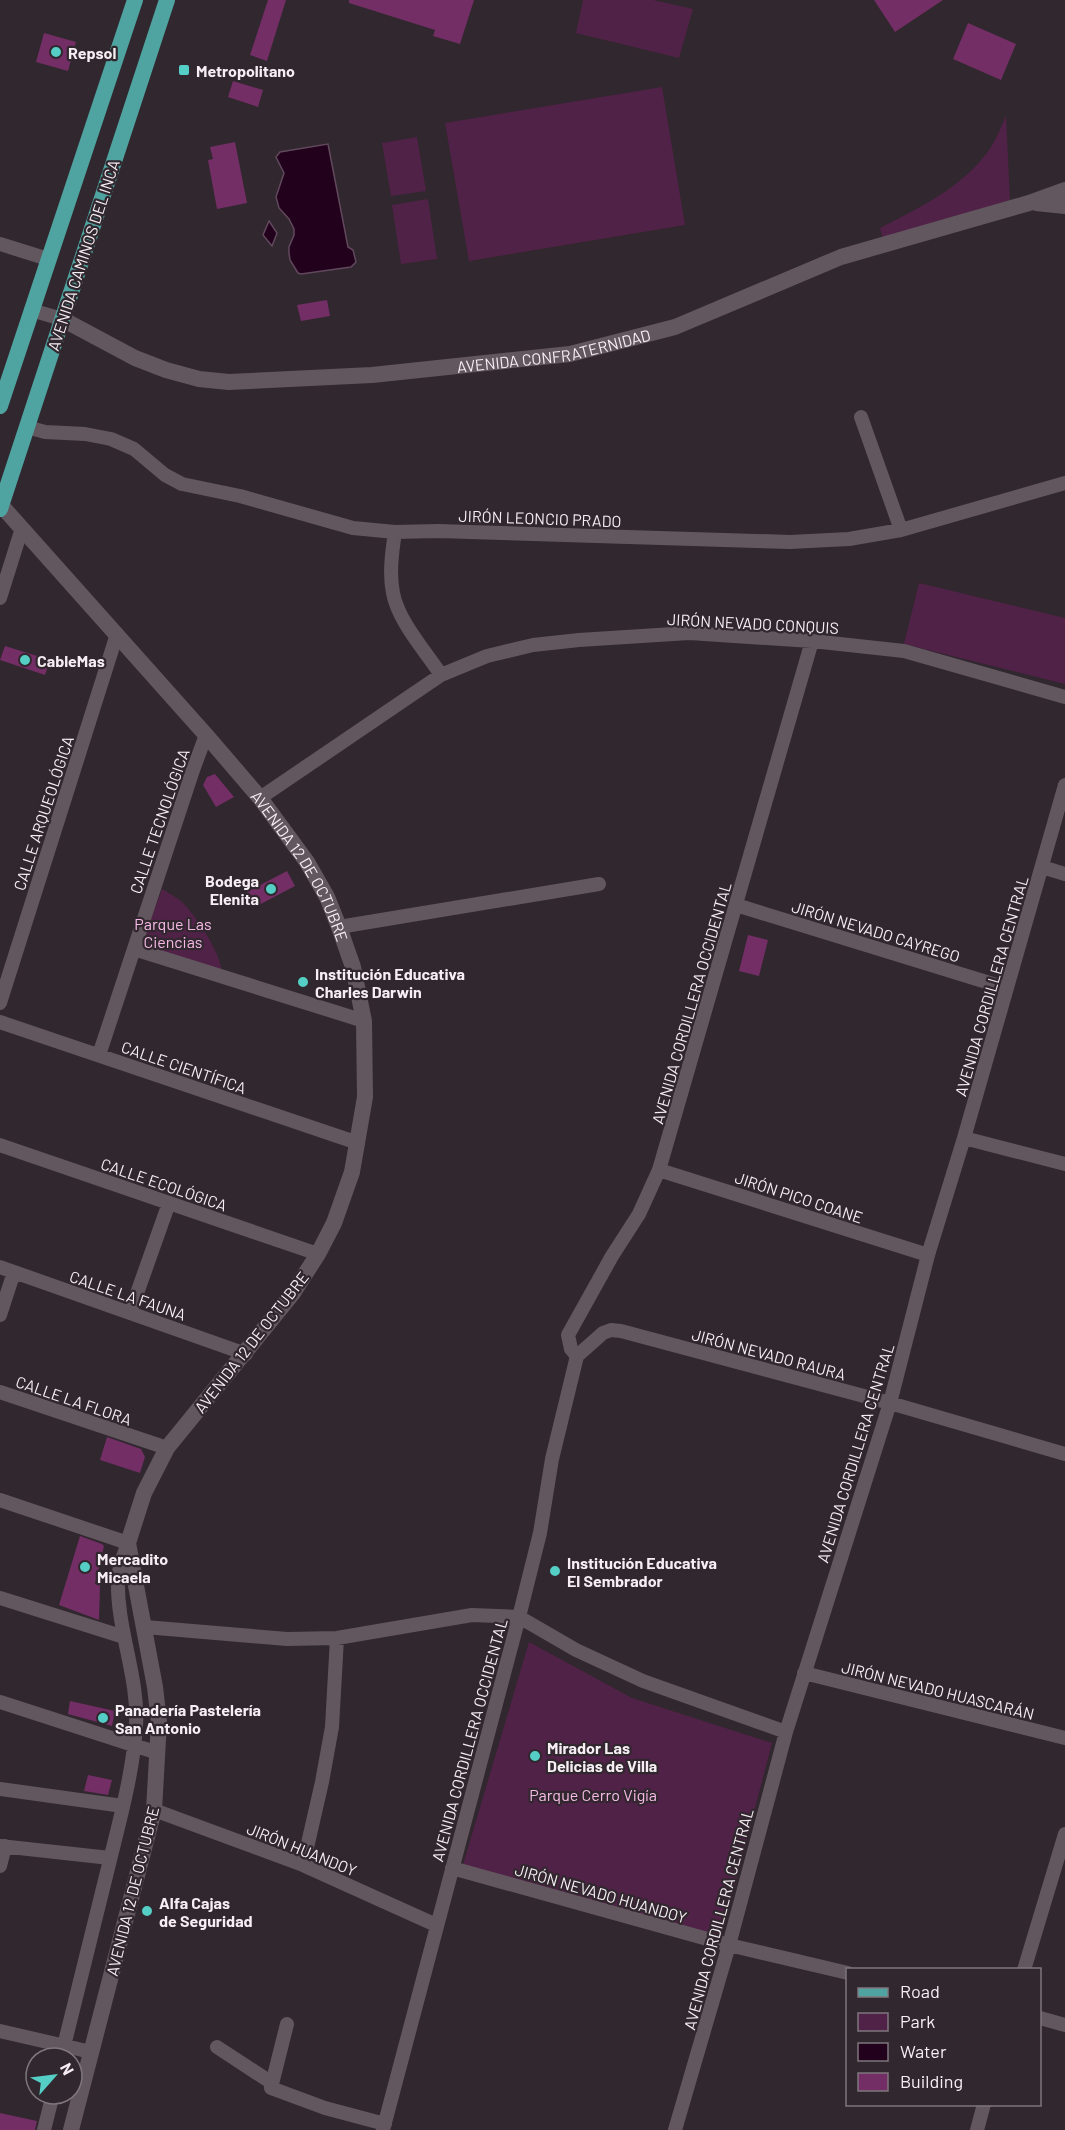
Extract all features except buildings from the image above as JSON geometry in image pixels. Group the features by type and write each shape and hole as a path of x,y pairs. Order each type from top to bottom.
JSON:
{"main road":[{"name":"AVENIDA CAMINOS DEL INCA","path":"0,406 135,0"},
{"name":"AVENIDA CAMINOS DEL INCA","path":"0,506 167,0"}],"street":[{"name":"AVENIDA CONFRATERNIDAD","path":"31,310 62,319 135,358 166,370 199,379 229,382 372,375 570,354 675,327 841,257 1029,203 1065,190"},
{"path":"1029,203 1065,206"},
{"path":"0,244 48,259"},
{"path":"861,417 900,530"},
{"name":"JIRÓN LEONCIO PRADO","path":"27,426 45,432 85,434 111,439 134,449 156,469 182,484 240,496 353,528 395,532 438,531 790,542 849,539 900,530 1065,483"},
{"name":"AVENIDA 12 DE OCTUBRE","path":"0,506 206,735 260,798 307,862 327,897 339,927 353,967 364,1021 365,1097 352,1172 334,1222 318,1254 293,1293 246,1354 167,1448 144,1493 120,1564 118,1577 124,1637 134,1691 137,1724 123,1806 64,2046"},
{"path":"0,598 22,528"},
{"path":"395,532 392,558 393,594 408,627 441,675"},
{"name":"JIRÓN NEVADO CONQUIS","path":"260,798 441,675 487,656 533,645 689,633 812,641 904,651 1065,697"},
{"name":"CALLE ARQUEOLÓGICA","path":"0,1003 117,634"},
{"name":"AVENIDA CORDILLERA OCCIDENTAL","path":"384,2127 540,1533 552,1459 578,1356 571,1349 568,1335 612,1256 639,1215 659,1170 812,641"},
{"name":"CALLE TECNOLÓGICA","path":"99,1055 206,735"},
{"name":"AVENIDA CORDILLERA CENTRAL","path":"675,2130 729,1945 786,1732 890,1403 928,1255 964,1138 1065,785"},
{"path":"1042,867 1065,873"},
{"path":"339,927 598,884"},
{"name":"JIRÓN NEVADO CAYREGO","path":"736,905 1006,988"},
{"path":"134,949 364,1021"},
{"name":"CALLE CIENTÍFICA","path":"0,1023 358,1143"},
{"path":"964,1138 1065,1164"},
{"name":"CALLE ECOLÓGICA","path":"0,1145 318,1254"},
{"name":"JIRÓN PICO COANE","path":"659,1170 928,1255"},
{"path":"130,1312 169,1203"},
{"name":"CALLE LA FAUNA","path":"0,1267 246,1354"},
{"path":"0,1315 14,1272"},
{"name":"JIRÓN NEVADO RAURA","path":"578,1356 603,1333 612,1330 890,1403 1065,1454"},
{"name":"CALLE LA FLORA","path":"0,1392 167,1448"},
{"path":"0,1500 128,1543"},
{"name":"AVENIDA 12 DE OCTUBRE","path":"72,2130 154,1810 159,1722 145,1627 128,1543"},
{"path":"0,1598 124,1637"},
{"path":"145,1627 287,1639 337,1638 472,1615 519,1617 576,1650 643,1681 786,1732"},
{"path":"303,1864 332,1727 337,1638"},
{"name":"JIRÓN NEVADO HUASCARÁN","path":"804,1674 1065,1738"},
{"path":"0,1702 158,1753"},
{"path":"0,1790 123,1806"},
{"name":"JIRÓN HUANDOY","path":"154,1810 303,1864 436,1925"},
{"path":"1025,1968 1065,1834"},
{"path":"0,1866 2,1846 111,1858"},
{"name":"JIRÓN NEVADO HUANDOY","path":"452,1868 729,1945 846,1973"},
{"path":"1041,2018 1065,2025"},
{"path":"287,2024 271,2088 384,2127"},
{"path":"0,2031 45,2046"},
{"path":"217,2047 272,2083"},
{"path":"84,2052 92,2052"},
{"path":"44,2130 49,2106"},
{"path":"977,2130 983,2106"}],"green space":[{"path":"583,0 653,0 693,9 679,58 576,33"},
{"path":"662,87 685,225 469,261 445,123"},
{"path":"1006,116 1010,200 883,239 880,228 910,213 953,186 978,163 992,146"},
{"path":"417,137 426,191 391,196 382,143"},
{"path":"428,199 437,259 401,264 392,205"},
{"path":"919,583 1065,618 1065,684 904,644"},
{"name":"Parque Las Ciencias","path":"162,889 182,902 194,916 217,953 222,971 145,947 144,939"},
{"name":"Parque Cerro Vigía","path":"529,1642 632,1698 772,1743 721,1938 463,1865"}],"water":[{"path":"328,144 348,247 353,250 356,262 351,267 301,274 290,260 289,247 294,229 279,208 276,197 284,173 276,157 280,152"},
{"path":"269,221 277,233 272,246 263,235"}],"place":[{"name":"Repsol","path":"56,52"},
{"name":"Metropolitano","path":"184,70"},
{"name":"CableMas","path":"25,660"},
{"name":"Bodega Elenita","path":"271,889"},
{"name":"Institución Educativa Charles Darwin","path":"303,982"},
{"name":"Mercadito Micaela","path":"85,1567"},
{"name":"Institución Educativa El Sembrador","path":"555,1571"},
{"name":"Panadería Pastelería San Antonio","path":"103,1718"},
{"name":"Mirador Las Delicias de Villa","path":"535,1756"},
{"name":"Alfa Cajas de Seguridad","path":"147,1911"}]}
